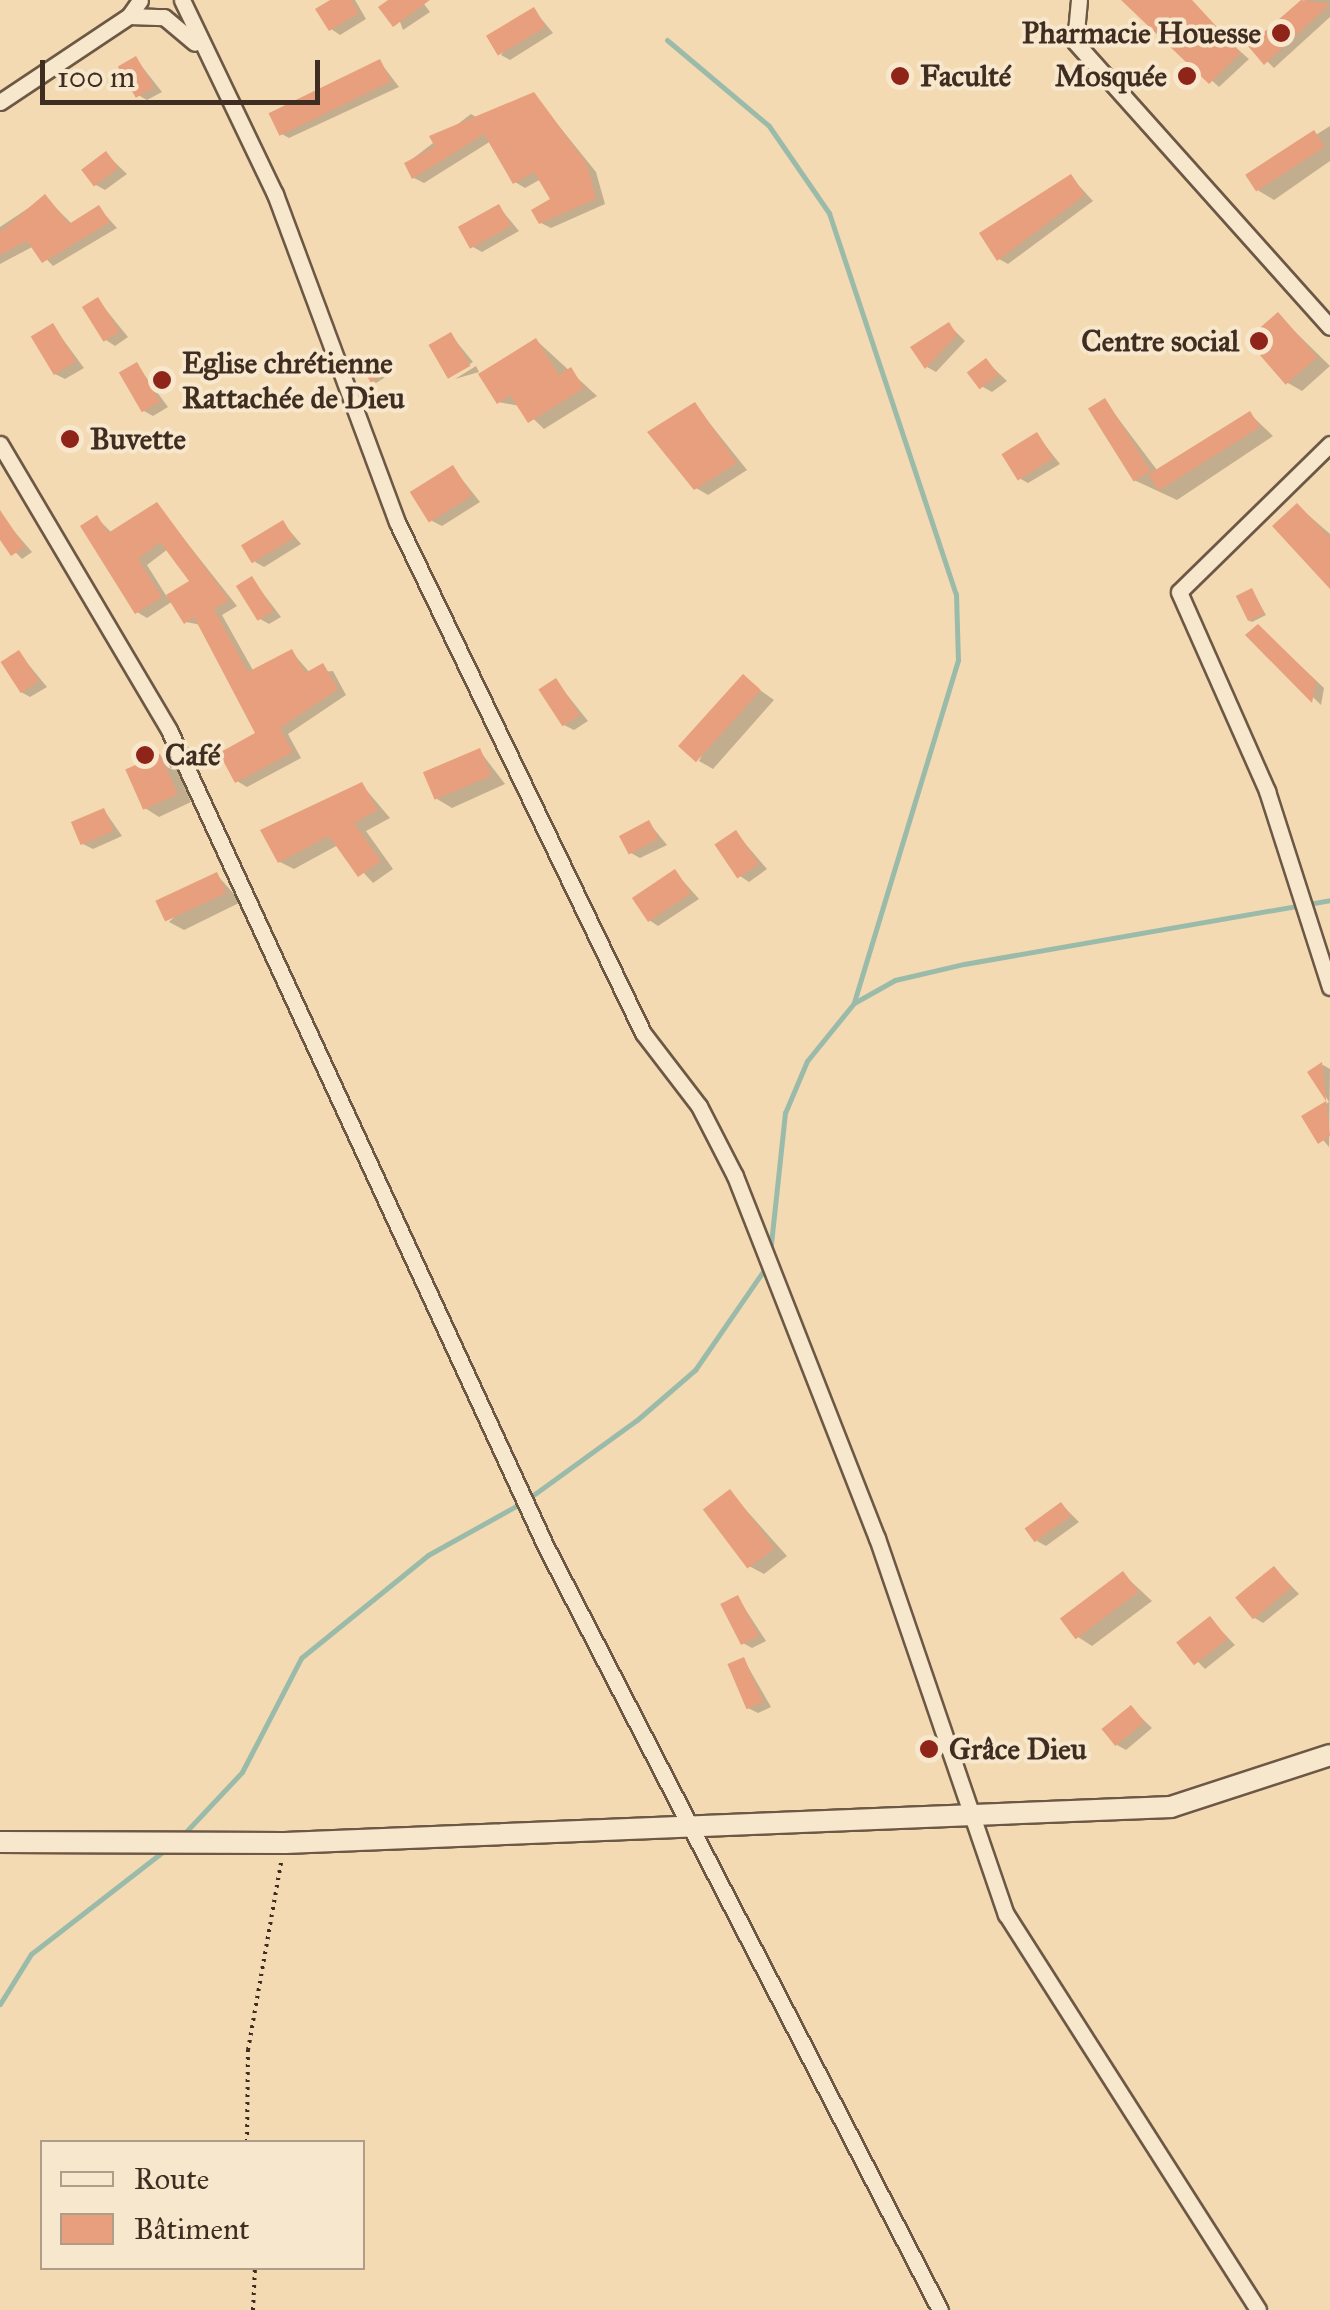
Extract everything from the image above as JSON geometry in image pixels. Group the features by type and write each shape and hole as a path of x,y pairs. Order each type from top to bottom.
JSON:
{"street":[{"path":"0,102 129,16 140,0"},
{"path":"182,0 201,50 274,194 397,522 643,1032 700,1106 735,1176 871,1520 1006,1914 1258,2310"},
{"path":"1079,0 1074,42 1330,327"},
{"path":"129,16 164,17 201,50"},
{"path":"0,444 169,730 544,1545 691,1822 940,2310"},
{"path":"1330,444 1178,592 1267,792 1330,988"},
{"path":"0,1842 285,1843 691,1822 1171,1807 1330,1756"}],"path":[{"path":"247,2140 248,2050 285,1843"},
{"path":"252,2310 254,2270"}],"building":[{"path":"330,0 351,0 359,13 329,31 315,9"},
{"path":"388,0 430,0 393,27 378,7"},
{"path":"1121,0 1192,0 1241,53 1209,84"},
{"path":"1301,0 1330,4 1264,65 1248,46"},
{"path":"534,7 546,27 498,56 486,36"},
{"path":"136,56 154,87 136,98 118,66"},
{"path":"380,59 391,81 280,136 269,113"},
{"path":"534,92 587,164 596,199 539,224 531,210 550,199 534,172 513,184 484,134 412,179 404,163 435,147 429,136"},
{"path":"1314,130 1325,147 1256,191 1245,175"},
{"path":"106,151 119,168 94,186 81,170"},
{"path":"1071,174 1085,195 997,261 979,233"},
{"path":"45,194 69,224 99,205 110,222 42,263 27,241 0,255 0,232"},
{"path":"499,204 511,226 470,249 458,227"},
{"path":"98,297 120,332 104,342 82,307"},
{"path":"1278,312 1317,357 1286,385 1246,340"},
{"path":"949,322 957,335 925,369 910,347"},
{"path":"53,323 76,362 54,375 31,336"},
{"path":"451,332 470,366 448,379 428,345"},
{"path":"536,338 559,375 571,367 584,388 528,423 510,395 497,404 478,374"},
{"path":"385,356 393,369 371,382 363,370"},
{"path":"986,358 999,375 979,389 967,372"},
{"path":"137,362 160,402 142,412 119,372"},
{"path":"1105,398 1151,471 1134,482 1088,409"},
{"path":"695,402 737,463 694,490 647,432"},
{"path":"1250,411 1260,427 1158,491 1148,475"},
{"path":"1037,432 1053,458 1018,481 1001,454"},
{"path":"453,465 472,496 429,523 410,492"},
{"path":"157,502 229,600 214,609 248,672 292,649 305,673 323,663 338,689 280,728 293,752 235,783 219,753 255,733 194,617 184,624 166,595 189,581 160,542 138,559 162,597 135,614 80,526 97,515 108,533"},
{"path":"1297,503 1330,538 1330,589 1272,526"},
{"path":"0,510 25,547 11,556 0,540"},
{"path":"283,520 294,538 252,563 241,545"},
{"path":"252,576 274,611 258,621 236,586"},
{"path":"1252,588 1264,613 1248,621 1236,596"},
{"path":"1258,624 1316,681 1312,703 1245,635"},
{"path":"19,650 39,681 21,693 1,662"},
{"path":"743,674 761,690 696,762 678,746"},
{"path":"556,678 580,715 562,726 538,689"},
{"path":"480,748 492,776 435,800 423,772"},
{"path":"160,754 178,794 143,810 125,769"},
{"path":"362,782 378,810 354,823 381,861 358,877 329,836 278,863 260,830"},
{"path":"104,808 114,831 81,845 71,822"},
{"path":"649,820 659,839 629,855 619,836"},
{"path":"736,830 759,864 737,879 714,845"},
{"path":"675,869 691,893 648,922 632,898"},
{"path":"217,872 227,893 165,922 155,901"},
{"path":"1322,1062 1330,1136 1318,1144 1301,1116 1326,1101 1307,1072"},
{"path":"730,1489 775,1548 747,1569 703,1509"},
{"path":"1061,1502 1071,1516 1035,1542 1025,1528"},
{"path":"1274,1566 1292,1588 1253,1619 1235,1597"},
{"path":"1123,1571 1139,1592 1076,1639 1060,1619"},
{"path":"738,1595 759,1636 741,1645 720,1604"},
{"path":"1210,1616 1228,1639 1194,1665 1176,1642"},
{"path":"744,1657 763,1702 747,1709 727,1664"},
{"path":"1131,1705 1145,1722 1115,1746 1101,1729"}],"waterway":[{"path":"667,40 769,126 829,213 956,594 958,660 854,1003"},
{"path":"770,1253 785,1113 807,1061 854,1003 895,980 964,964 1330,900"},
{"path":"181,1837 242,1772 301,1658 428,1555 525,1501 637,1420 695,1370 766,1267"},
{"path":"0,2004 31,1954 165,1850"}],"place":[{"name":"Pharmacie Houesse","path":"1281,33"},
{"name":"Faculté","path":"900,76"},
{"name":"Mosquée","path":"1187,76"},
{"name":"Centre social","path":"1259,341"},
{"name":"Eglise chrétienne Rattachée de Dieu","path":"162,380"},
{"name":"Buvette","path":"70,439"},
{"name":"Café","path":"145,755"},
{"name":"Grâce Dieu","path":"929,1749"}]}
